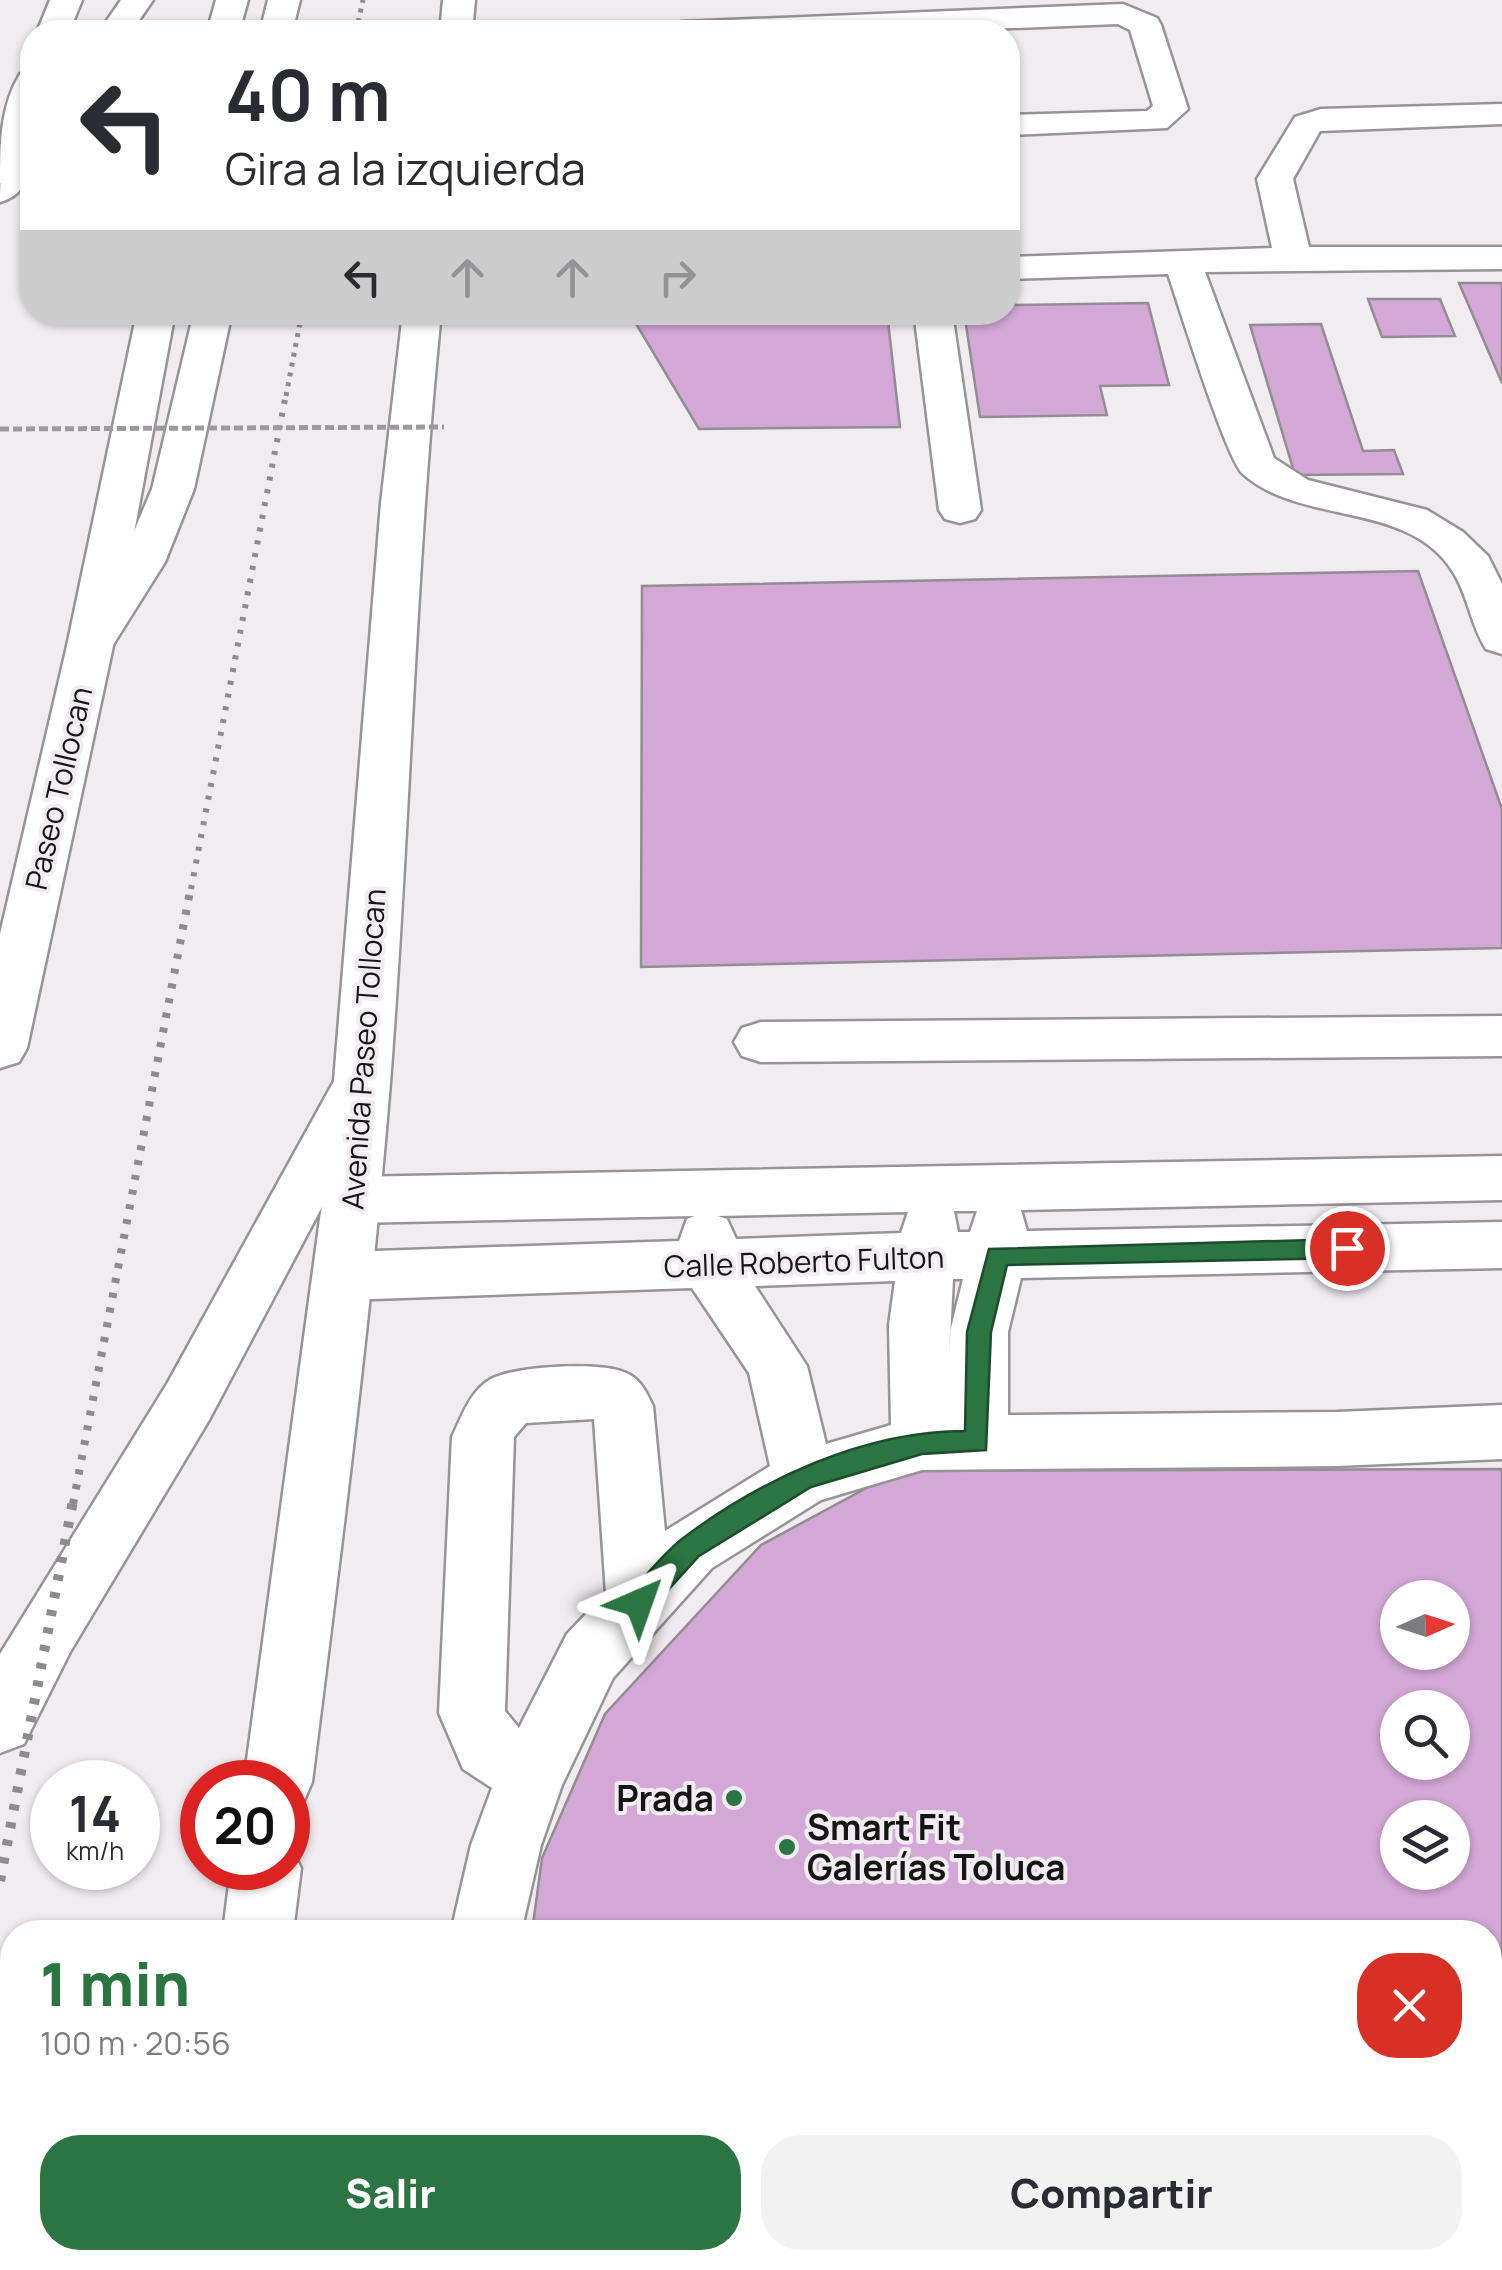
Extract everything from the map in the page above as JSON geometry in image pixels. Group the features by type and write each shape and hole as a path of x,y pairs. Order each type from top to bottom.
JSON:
{"main road":[{"path":"1020,20 1123,14 1146,25 1172,109 1155,121 1020,124"},
{"path":"1293,258 1275,179 1307,124 1322,119 1502,114"},
{"path":"0,172 20,116"},
{"path":"0,191 20,164"},
{"path":"1020,267 1182,260 1502,258"},
{"path":"1182,260 1256,464 1292,489 1412,518 1448,541 1473,566 1502,639"},
{"path":"90,646 143,562 173,489 210,325"},
{"name":"Avenida Paseo Tollocan","path":"281,1760 345,1276 363,1078 403,465 420,325"},
{"path":"935,325 960,510"},
{"path":"90,646 151,331"},
{"name":"Paseo Tollocan","path":"0,1048 90,646"},
{"path":"760,1042 1502,1036"},
{"path":"0,1721 47,1630 188,1402 363,1078"},
{"path":"351,1200 1502,1178"},
{"path":"950,1442 998,1256 1000,1188"},
{"path":"932,1190 930,1256 918,1325 950,1442"},
{"path":"704,1194 742,1380 790,1486"},
{"name":"Calle Roberto Fulton","path":"345,1276 719,1280 930,1256 1502,1246"},
{"path":"531,1775 487,1746 472,1712 483,1437 493,1415 512,1398 608,1392 623,1406 639,1603"},
{"path":"489,1920 506,1845 531,1775 590,1656 690,1548 790,1486 950,1442 1337,1439 1502,1432"},
{"path":"260,1920 263,1890"}],"path":[{"path":"0,429 444,427"}],"building":[{"path":"1459,283 1502,283 1502,383"},
{"path":"1368,299 1440,299 1455,336 1382,337"},
{"path":"1148,303 1169,385 1100,386 1107,415 980,417 966,325 1020,325 1020,305"},
{"path":"1321,324 1363,451 1394,450 1403,474 1295,475 1250,325"},
{"path":"637,325 888,325 900,427 699,429"},
{"path":"1418,571 1502,809 1502,948 641,967 642,586"},
{"path":"1502,1469 1502,1920 534,1920 542,1858 605,1714 761,1545 898,1471"}],"railway":[{"path":"359,20 363,0"},
{"path":"286,396 300,325"},
{"path":"191,889 286,394"},
{"path":"73,1504 191,886"},
{"path":"0,1881 73,1501"}],"place":[{"name":"Prada","path":"734,1798"},
{"name":"Smart Fit Galerías Toluca","path":"787,1847"}],"route":[{"path":"639,1603 690,1548 804,1478 922,1442 977,1442 979,1332 998,1256 1347,1248"}]}
